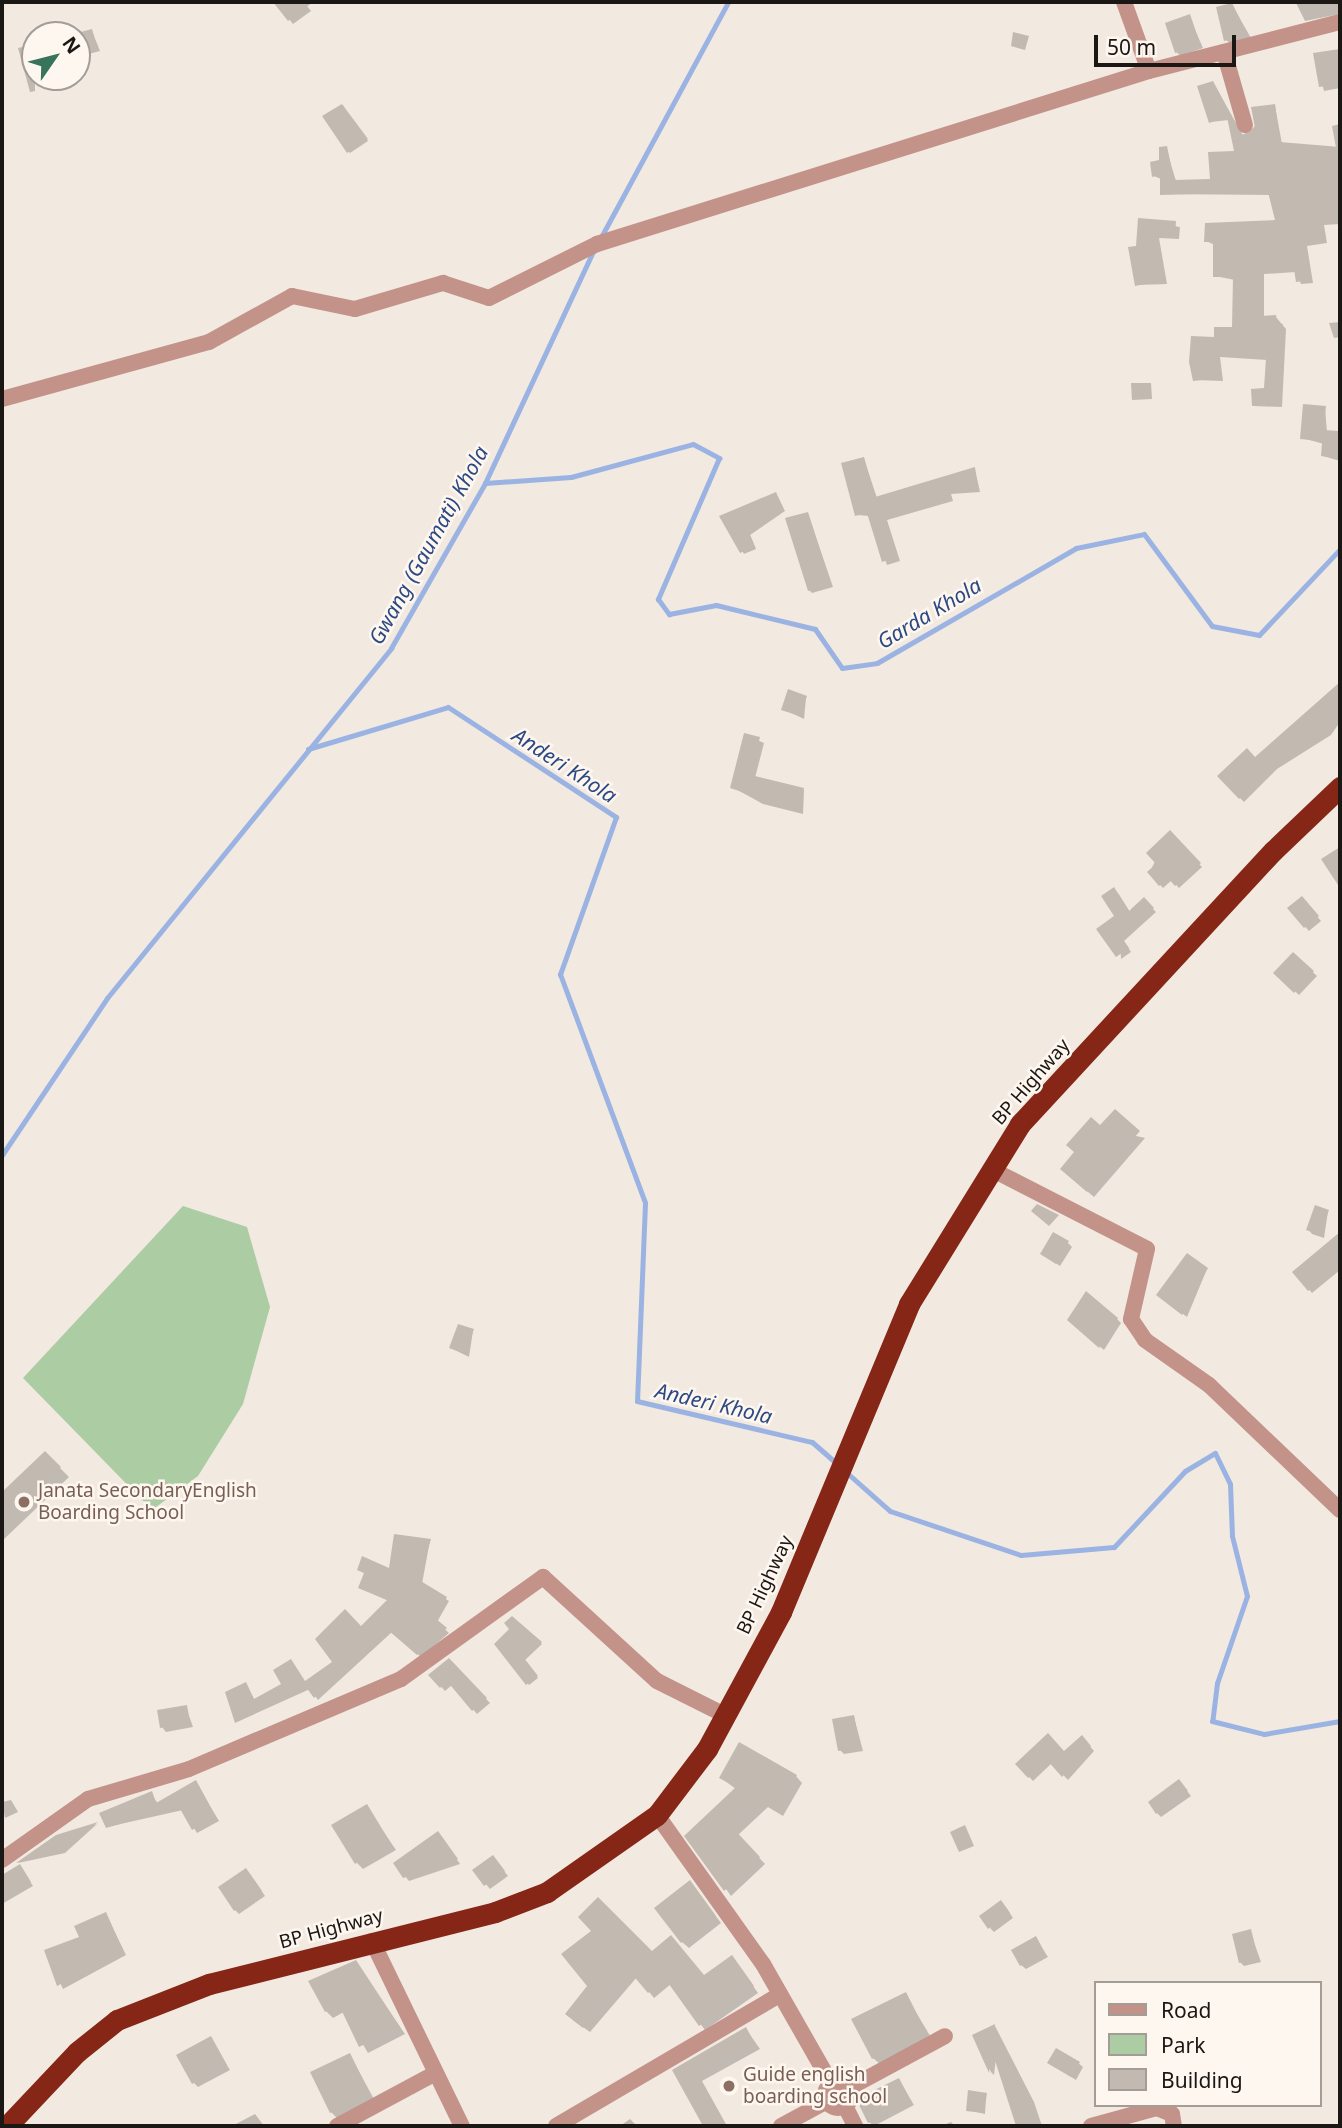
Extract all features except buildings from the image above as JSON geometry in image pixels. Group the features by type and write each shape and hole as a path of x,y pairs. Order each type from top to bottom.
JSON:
{"highway":[{"name":"BP Highway","path":"8,2126 77,2052 117,2021 209,1984 495,1912 547,1892 657,1815 725,1715 811,1542 876,1374 909,1304 991,1169 1029,1114 1273,850 1340,787"}],"street":[{"path":"1124,2 1149,71"},
{"path":"2,399 209,342 292,296 355,309 443,283 489,298 597,244 1149,71 1340,22"},
{"path":"1224,52 1245,125"},
{"path":"991,1169 1147,1249 1131,1319 1145,1339 1209,1385 1340,1510"},
{"path":"2,1860 88,1800 188,1769 401,1679 543,1577 657,1681 725,1715"},
{"path":"657,1815 763,1964 778,1996 831,2083 849,2088 944,2036"},
{"path":"372,1941 434,2074 462,2126"},
{"path":"565,2123 778,1996"},
{"path":"337,2126 434,2074"},
{"path":"827,2101 831,2083"},
{"path":"849,2088 845,2106 855,2126"},
{"path":"781,2126 827,2101 845,2106"},
{"path":"1091,2126 1157,2108 1172,2114 1174,2126"}],"green space":[{"path":"183,1206 247,1227 270,1307 243,1404 198,1476 152,1510 23,1378"}],"waterway":[{"name":"Gwang (Gaumati) Khola","path":"600,239 728,2"},
{"name":"Gwang (Gaumati) Khola","path":"2,1155 107,998 391,648 485,483 593,251"},
{"name":"Garda Khola","path":"485,483 571,477 693,444 719,458 658,599 669,614 716,605 815,629 842,668 877,663 1076,548 1144,534 1212,626 1259,635 1340,549"},
{"name":"Anderi Khola","path":"308,749 448,707 616,817 560,974 645,1203 637,1401 812,1442 836,1463"},
{"name":"Anderi Khola","path":"846,1472 890,1511 1021,1555 1114,1547 1185,1471 1215,1453 1230,1484 1232,1536 1247,1596 1217,1683 1212,1721 1264,1734 1340,1721"}],"place":[{"name":"Janata SecondaryEnglish Boarding School","path":"24,1502"},
{"name":"Guide english boarding school","path":"729,2086"}]}
